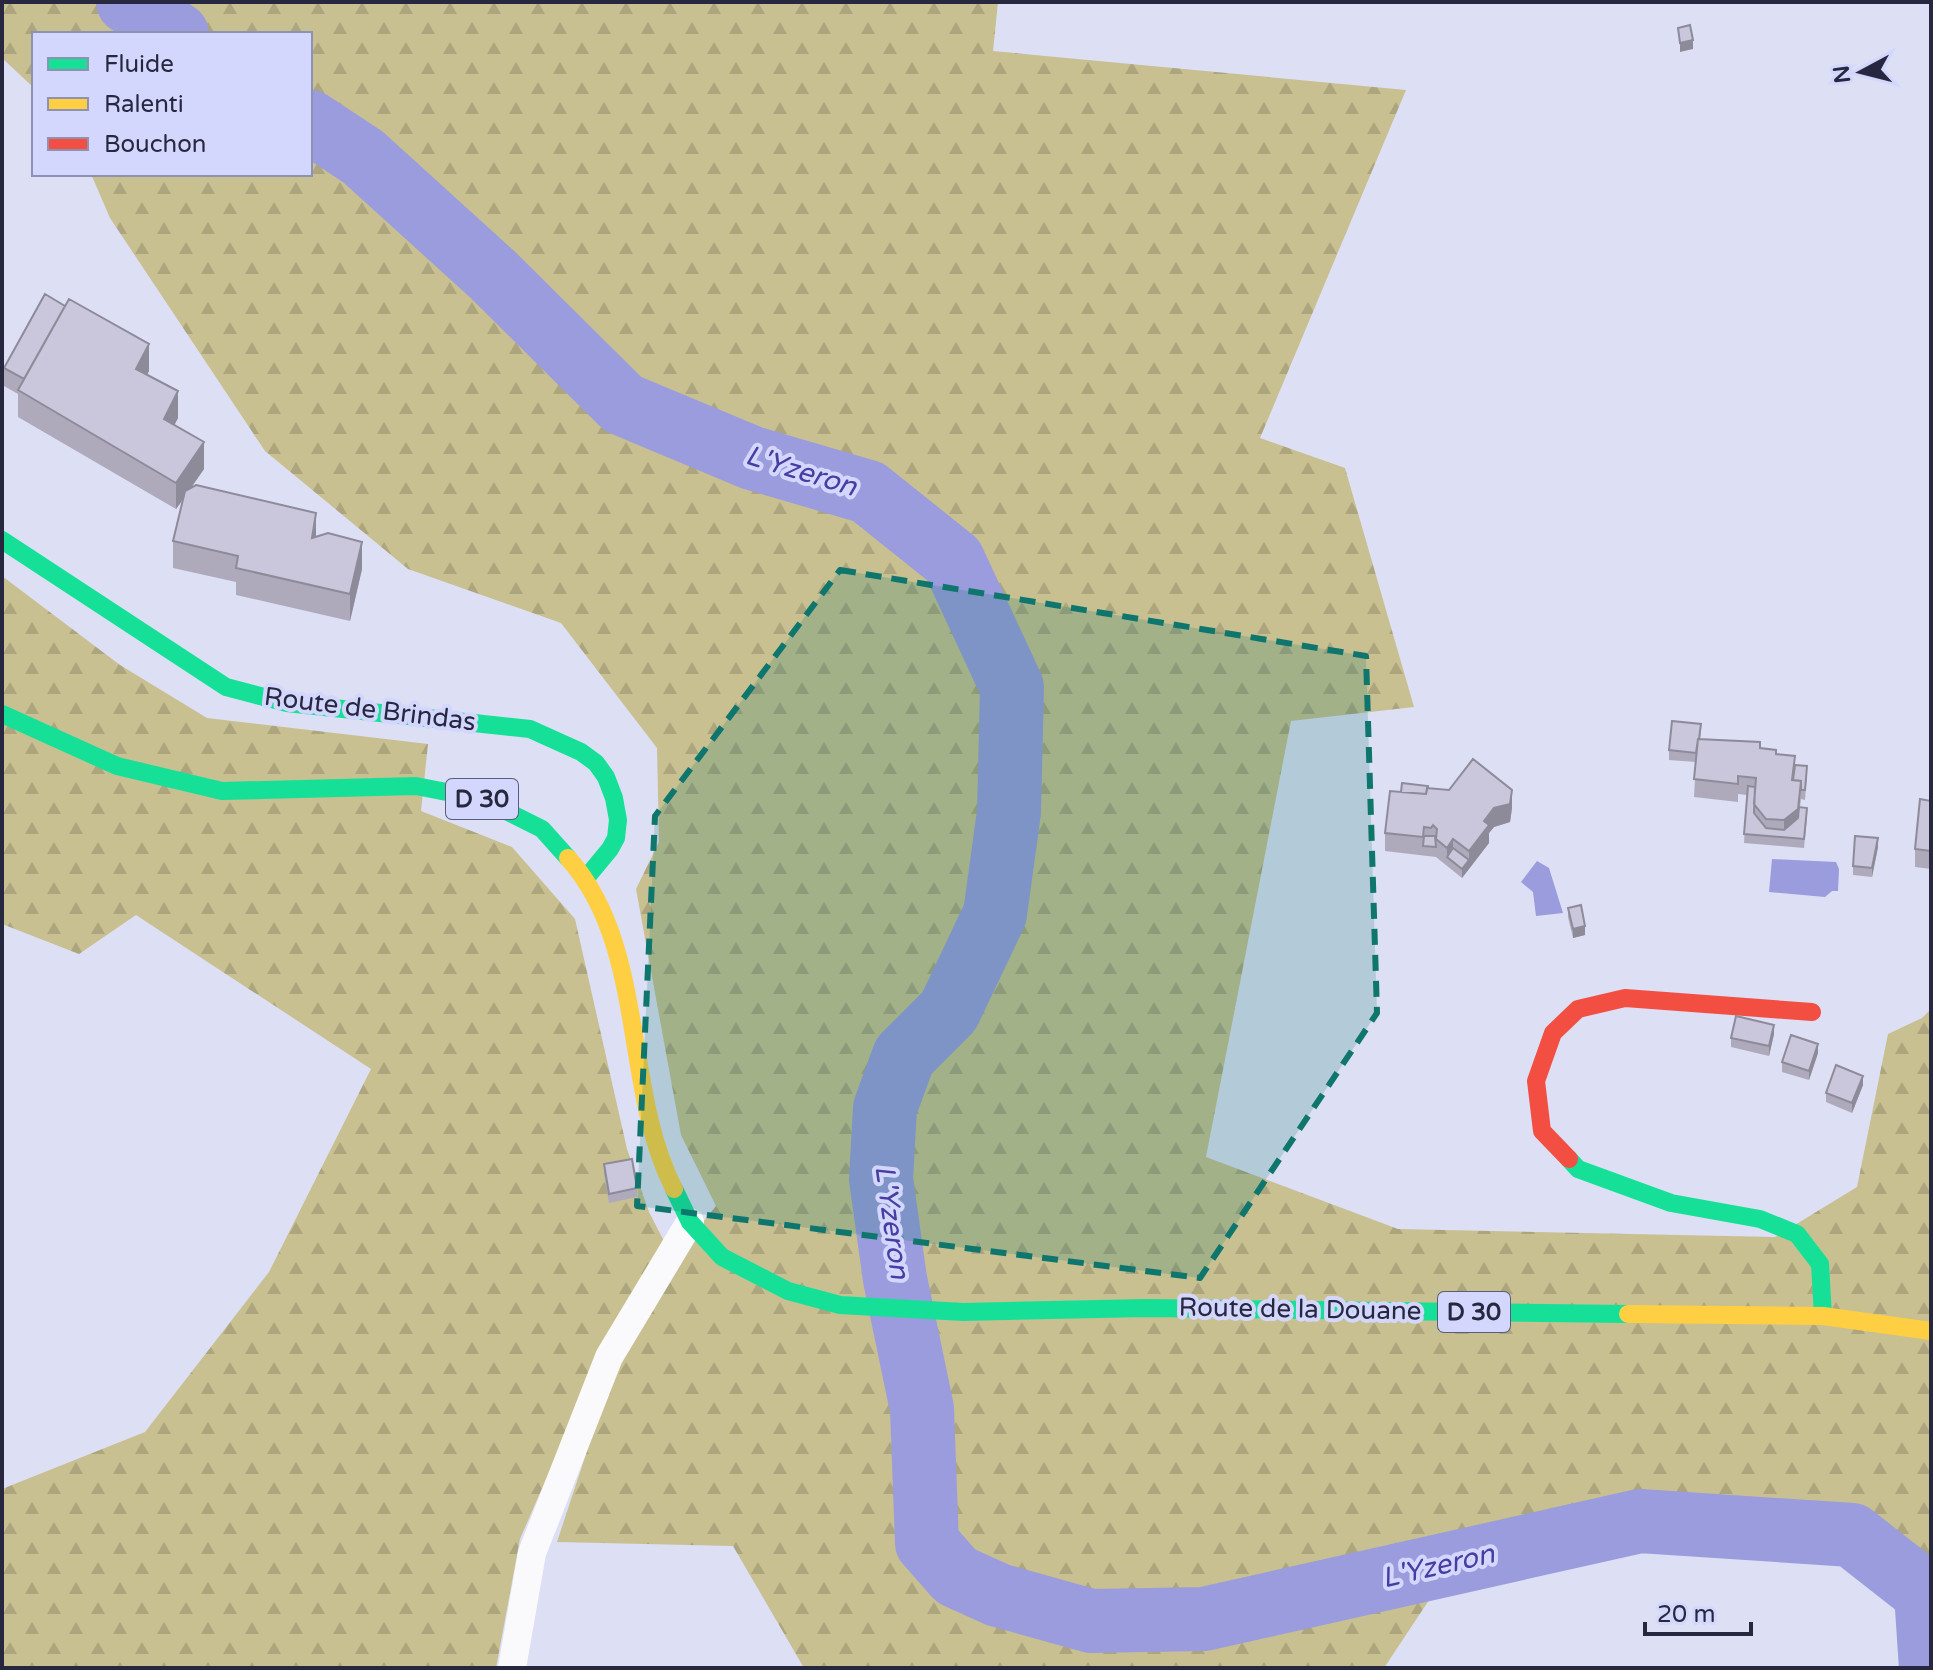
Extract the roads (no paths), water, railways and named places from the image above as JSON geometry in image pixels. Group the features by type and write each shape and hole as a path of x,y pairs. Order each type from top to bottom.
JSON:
{"main road":[{"name":"Route de Brindas","path":"2,540 226,687 287,703 530,729 563,743 598,764 614,796 617,836 600,865 586,878"},
{"name":"D 30","path":"2,714 117,766 222,791 416,786 482,799 542,829 586,878 620,958 645,1100 662,1166 690,1222"},
{"path":"1812,1012 1625,998 1578,1009 1553,1033 1536,1081 1542,1131 1578,1169 1671,1203 1760,1219 1797,1234 1820,1264 1823,1316"},
{"name":"Route de la Douane","path":"690,1222 722,1257 788,1291 840,1305 879,1309 963,1312 1146,1308 1823,1316 1931,1331"}],"street":[{"path":"512,1668 532,1553 609,1357 690,1222"}],"water":[{"path":"1772,859 1836,862 1839,869 1838,891 1832,891 1825,897 1769,892"},
{"path":"1537,861 1549,868 1563,913 1536,916 1533,892 1521,882"}],"waterway":[{"name":"L'Yzeron","path":"128,2 174,32"},
{"name":"L'Yzeron","path":"312,123 363,157 493,275 623,404 752,458 868,492 953,560 1012,687 1009,812 995,914 949,1011 904,1056 885,1108 881,1179 895,1279 922,1409 927,1543 956,1576 998,1595 1091,1621 1204,1619 1640,1521 1852,1535 1926,1593 1931,1668"}]}
